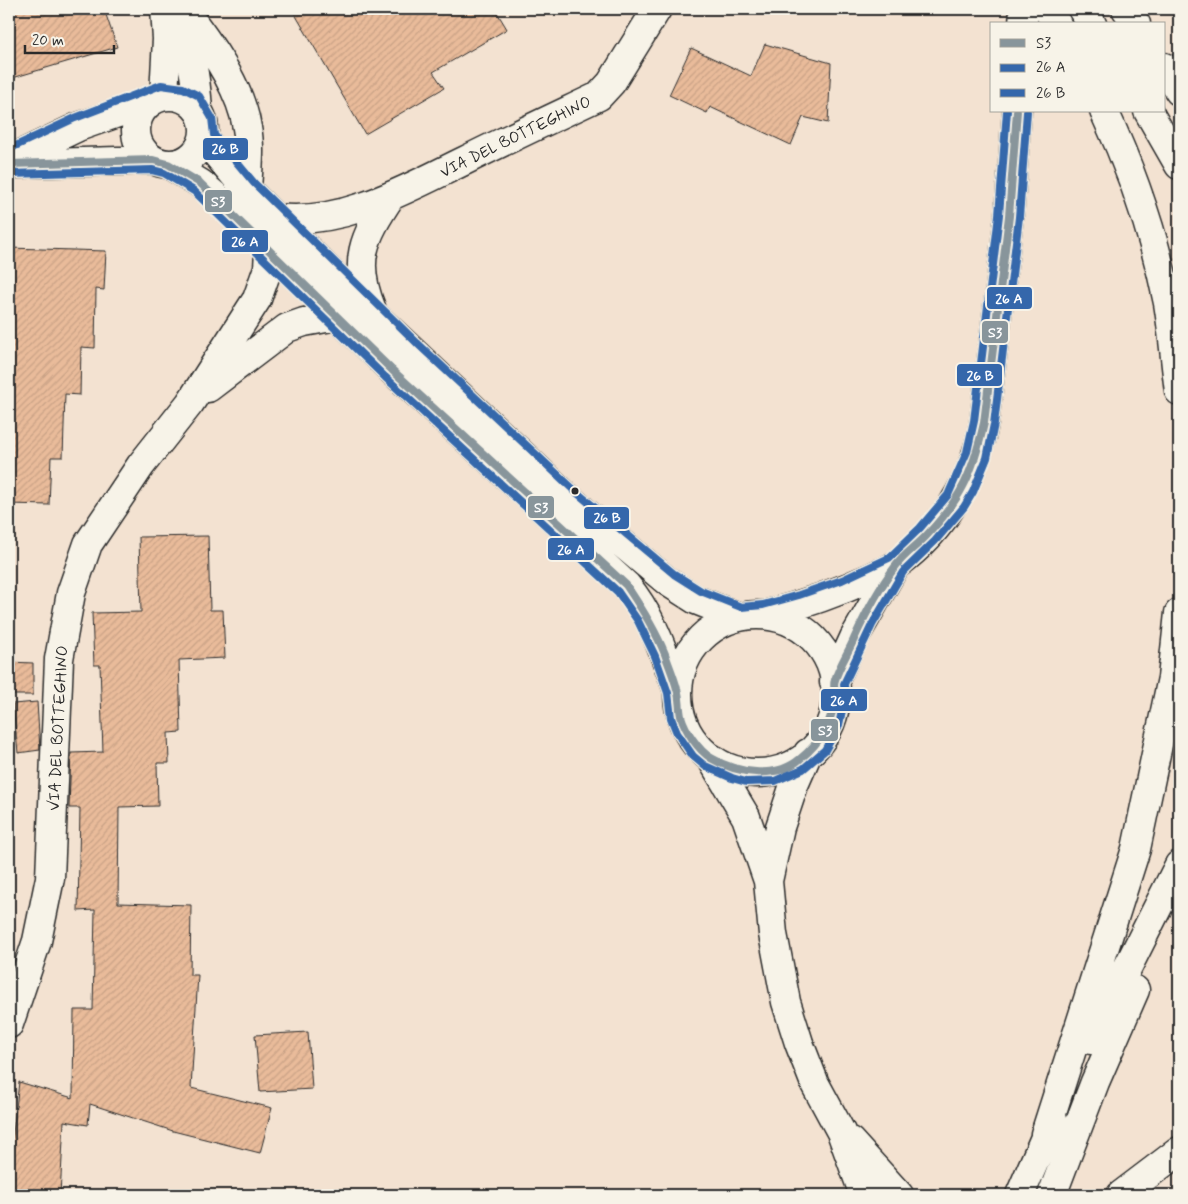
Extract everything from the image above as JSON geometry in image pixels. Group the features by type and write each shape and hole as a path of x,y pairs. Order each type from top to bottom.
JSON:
{"main road":[{"path":"165,9 167,39 156,99 140,114 137,130 137,137 144,151 200,183 337,316 626,585 640,604 653,628 678,690"},
{"path":"9,164 183,161 194,154 204,139 204,122 198,110 190,50 175,9"},
{"path":"183,9 204,36 229,80 244,115 249,139 247,190"},
{"name":"VIA DEL BOTTEGHINO","path":"277,218 300,221 323,218 391,196 599,96 611,83 657,9"},
{"path":"1023,22 1024,9"},
{"path":"1047,9 1056,22"},
{"path":"1082,9 1091,22"},
{"path":"1126,9 1135,22"},
{"path":"1166,70 1179,91"},
{"path":"9,160 78,127 156,99 186,99 198,110"},
{"path":"808,753 786,766 761,772 735,769 711,758 701,750 686,728 681,716 678,690 681,670 696,643 710,630 846,589 894,566 927,535 956,501 970,472 981,441 1009,216 1017,112"},
{"path":"1104,112 1116,137 1145,217 1168,303 1179,391"},
{"path":"1149,112 1179,165"},
{"path":"204,139 247,190 374,316 568,498 668,582 696,600 752,616 790,622 810,636 828,662 834,682 834,702 830,721 825,732 808,753 794,785 780,827 768,881"},
{"path":"374,316 364,287 360,259 372,225 391,196"},
{"name":"VIA DEL BOTTEGHINO","path":"9,1024 37,940 50,878 59,660 71,593 88,544 141,465 190,403 257,299 268,268 269,250"},
{"name":"VIA DEL BOTTEGHINO","path":"190,403 287,328 304,322 337,316"},
{"path":"834,682 854,638 894,566"},
{"path":"1045,1134 1136,849 1172,678 1179,613"},
{"path":"711,758 746,817 768,881 774,942 786,1002 815,1084 841,1132 864,1195"},
{"path":"1020,1195 1045,1134 1179,865"},
{"path":"1052,1195 1095,1082 1148,961 1179,902"},
{"path":"841,1132 899,1195"},
{"path":"1121,1195 1179,1151"}],"building":[{"path":"9,9 104,9 117,47 9,79"},
{"path":"292,9 495,9 507,29 433,72 444,88 365,134"},
{"path":"765,44 831,63 828,123 803,117 791,145 710,107 707,113 669,95 691,48 751,76"},
{"path":"9,248 106,251 104,290 96,289 95,348 81,347 80,395 65,394 63,457 51,457 49,505 9,504"},
{"path":"208,536 210,610 223,610 225,658 179,660 181,732 168,733 169,763 157,763 158,806 119,807 118,903 191,905 190,975 198,975 191,1088 272,1108 260,1153 173,1131 90,1104 88,1125 64,1121 60,1195 9,1195 12,1142 19,1082 73,1098 74,1010 93,1010 95,910 78,911 80,808 69,808 71,753 103,752 100,665 94,665 92,613 141,612 139,537"},
{"path":"9,662 33,663 33,695 9,695"},
{"path":"37,702 40,750 18,753 13,704"},
{"path":"308,1032 312,1089 260,1092 255,1035"}],"transit line":[{"path":"9,149 75,118 161,85 183,88 199,96 212,118 214,135 254,183 417,343 575,491 674,574 701,591 741,607 763,605 799,595 842,580 889,558 920,528 948,495 967,452 974,421 999,215 1007,112"},
{"name":"S3","path":"9,164 153,160 168,164 200,183 392,370 626,585 647,618 661,645 676,685 681,716 689,733 701,750 711,758 732,767 756,772 768,772 790,766 807,753 819,739 832,714 835,695 834,684 841,665 883,584 898,563 927,535 949,509 958,496 970,470 984,423 1009,216 1017,112"},
{"path":"9,174 152,170 164,173 194,191 385,377 618,592 638,621 655,656 668,693 671,718 677,733 693,756 705,766 732,778 746,782 775,781 803,769 825,750 839,725 845,696 844,684 872,625 903,572 935,541 964,507 973,492 987,458 994,424 1019,217 1027,112"}]}
